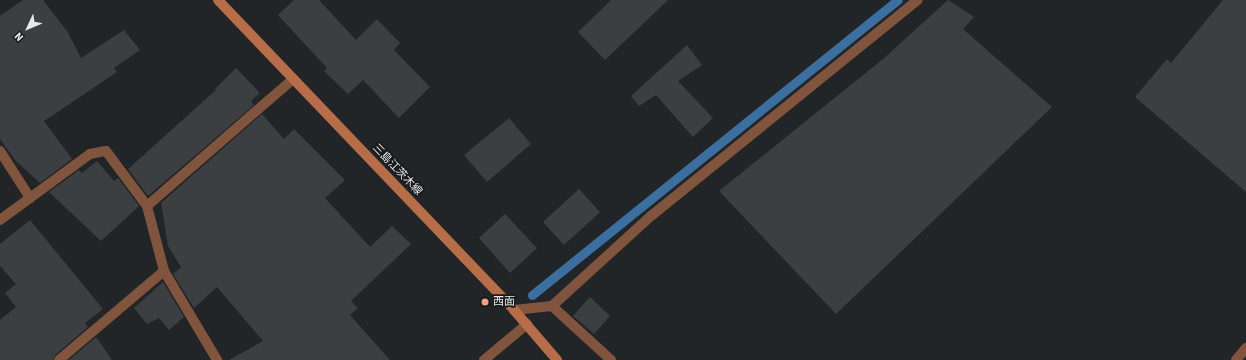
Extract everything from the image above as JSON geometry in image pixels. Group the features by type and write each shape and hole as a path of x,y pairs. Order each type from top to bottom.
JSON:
{"main road":[{"name":"三島江茨木線","path":"218,0 514,310 557,360"}],"street":[{"path":"514,310 552,306 651,216 918,0"},
{"path":"147,206 293,79"},
{"path":"0,151 30,198"},
{"path":"0,220 90,154 106,152 147,206 164,271 217,360"},
{"path":"59,360 164,271"},
{"path":"552,306 611,360"},
{"path":"484,360 527,324"},
{"path":"1236,360 1246,348"}],"building":[{"path":"23,0 43,0 67,31 81,58 124,30 140,50 114,68 117,72 44,121 72,159 40,183 15,160 0,139 0,16"},
{"path":"294,0 319,0 356,40 377,19 400,43 394,50 430,87 399,118 363,80 348,94 324,71 327,68 278,15"},
{"path":"611,0 668,0 605,60 578,32"},
{"path":"948,0 974,17 963,29 1052,107 836,314 719,191 883,59"},
{"path":"1223,0 1246,0 1246,192 1135,97 1167,59 1171,63"},
{"path":"687,45 702,65 678,81 713,118 693,137 656,95 639,106 631,96"},
{"path":"236,68 260,93 251,101 254,105 148,196 128,169 216,90 215,89"},
{"path":"262,114 284,139 294,129 345,180 325,198 370,247 392,226 411,244 351,301 358,308 350,315 390,360 229,360 263,341 217,287 194,308 173,274 181,267 168,246 161,203"},
{"path":"509,118 531,144 487,182 464,155"},
{"path":"97,161 114,181 118,178 139,206 101,241 49,192 79,170 82,173"},
{"path":"579,189 600,212 564,245 543,222"},
{"path":"505,214 537,248 510,273 479,238"},
{"path":"30,220 103,309 85,323 88,327 55,355 53,360 0,360 0,320 16,307 5,293 16,284 0,266 0,244"},
{"path":"163,282 184,317 169,330 159,318 147,324 134,308"},
{"path":"590,297 610,316 594,334 573,316"},
{"path":"96,337 112,360 69,360"}],"waterway":[{"path":"532,295 898,0"}],"place":[{"name":"西面","path":"485,302"}]}
